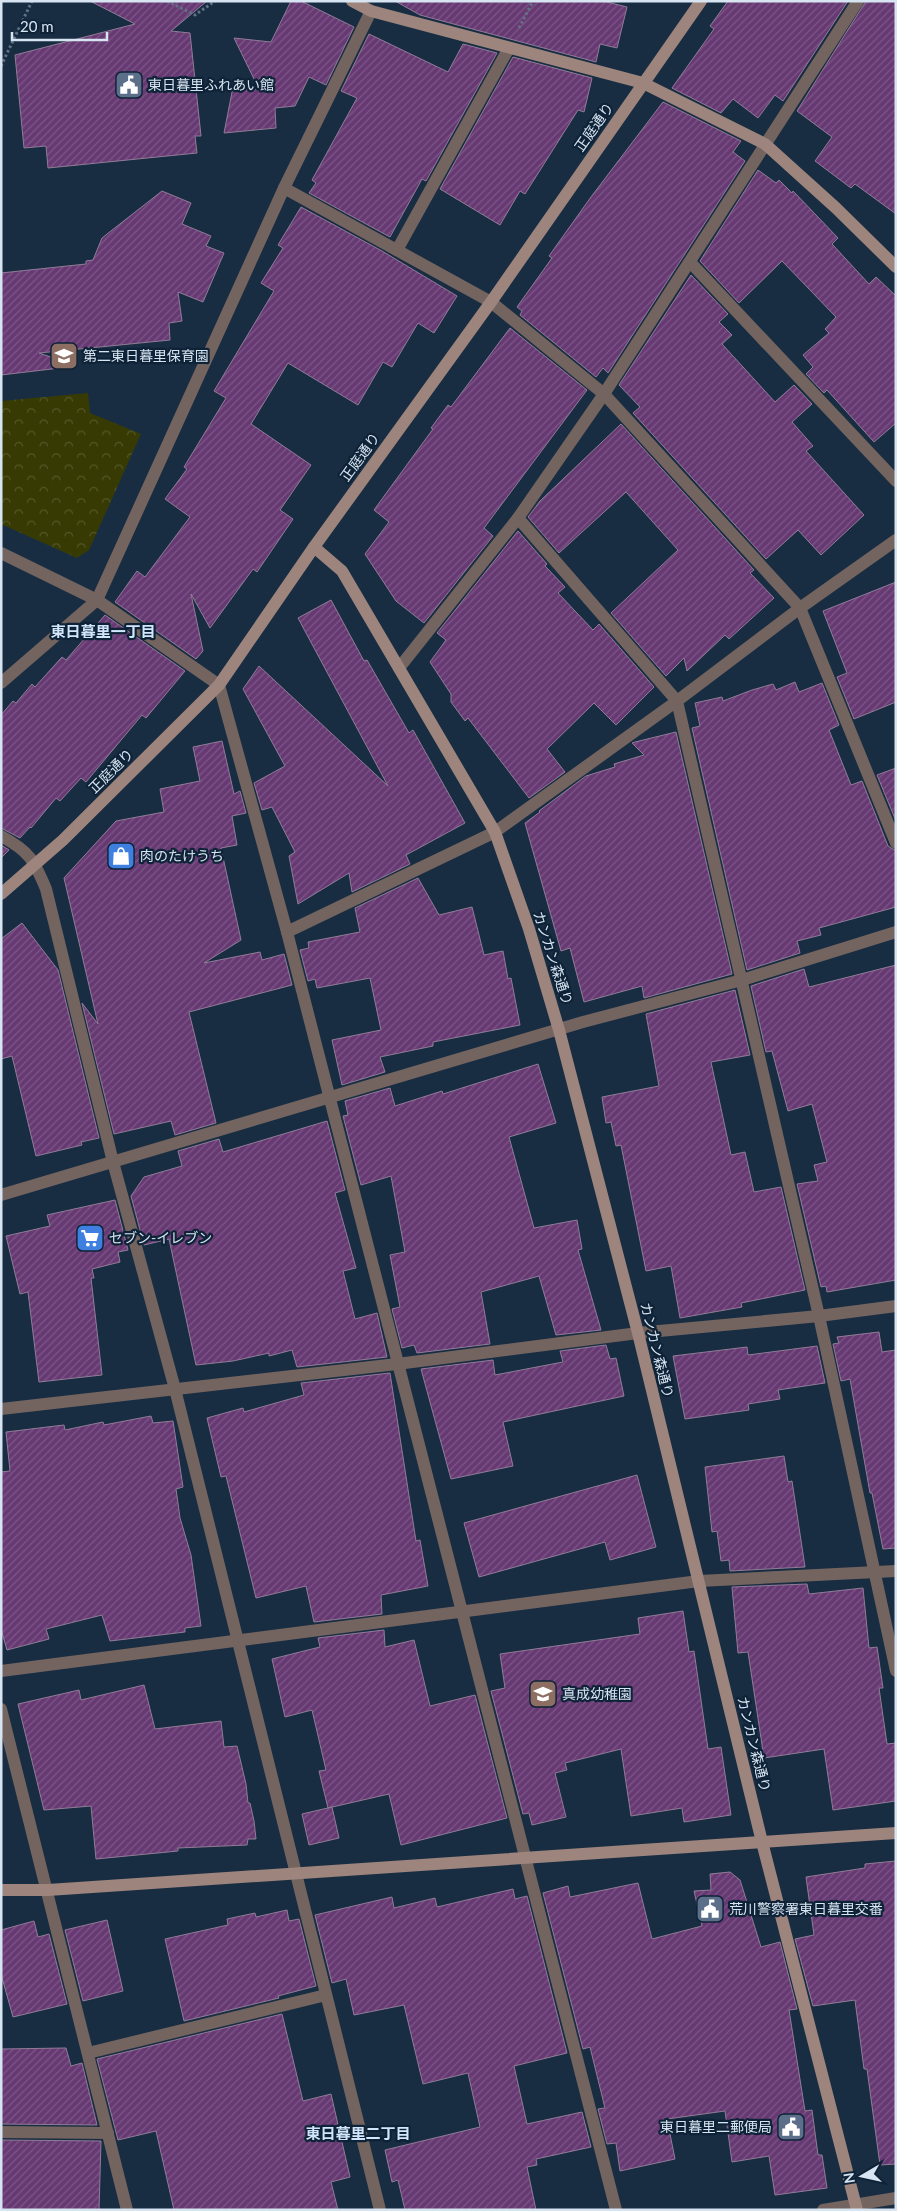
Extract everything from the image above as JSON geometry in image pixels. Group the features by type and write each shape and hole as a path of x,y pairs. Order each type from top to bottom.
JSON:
{"street":[{"path":"352,1 371,12 643,83 765,144 836,208 896,267"},
{"name":"正庭通り","path":"1,894 63,840 219,684 314,547 491,302 701,1"},
{"path":"399,668 518,518 604,394 858,1"},
{"path":"1,683 97,600 284,188 371,12"},
{"path":"396,250 509,48"},
{"path":"284,188 491,302 604,394 800,608 896,842"},
{"path":"690,262 896,481"},
{"path":"518,518 677,701 819,1316 896,1671"},
{"path":"287,932 495,832 677,701 800,608 896,540"},
{"name":"カンカン森通り","path":"314,547 342,571 495,832 529,929 560,1030 638,1333 762,1842 857,2207"},
{"path":"1,553 97,600 219,684 287,932 460,1611 616,2210"},
{"path":"1,836 20,846 35,863 46,888 112,1162 175,1389 380,2210"},
{"path":"1,1195 328,1096 742,980 896,932"},
{"path":"1,1409 397,1364 638,1333 819,1316 896,1306"},
{"path":"1,1671 699,1581 896,1571"},
{"path":"1,1709 127,2210"},
{"path":"1,1890 48,1890 896,1833"},
{"path":"88,2053 326,1995"},
{"path":"1,2132 108,2133"},
{"path":"823,2210 857,2207 896,2198"}],"path":[{"path":"1,66 32,1"},
{"path":"167,1 195,15 215,1"}],"green space":[{"path":"88,393 90,413 141,434 89,550 77,558 1,524 1,401"}],"building":[{"path":"90,1 207,1 171,31 190,33 201,136 195,136 197,153 48,168 46,146 24,148 15,55 135,24"},
{"path":"291,1 301,1 354,27 326,85 309,77 295,106 275,108 276,128 224,133 233,87 257,85 234,38 271,42"},
{"path":"395,1 603,1 627,7 617,48 600,44 596,62 420,15"},
{"path":"728,1 848,1 783,101 775,95 758,118 733,99 721,113 672,88 714,29 710,26"},
{"path":"866,1 896,1 896,214 855,184 851,188 815,161 832,137 797,111"},
{"path":"369,34 448,72 463,44 497,53 426,181 422,179 390,237 309,193 316,183 312,180 357,98 341,91"},
{"path":"513,57 592,78 584,112 578,110 525,194 520,191 500,225 440,189"},
{"path":"663,102 741,141 733,152 745,161 608,373 603,368 596,377 520,315 522,311 517,307 552,258 549,256 591,197"},
{"path":"758,170 776,183 779,180 792,193 793,191 838,238 832,244 869,284 876,277 896,296 896,423 874,442 827,390 824,393 806,374 813,367 803,355 829,333 825,329 836,317 782,261 739,303 700,261"},
{"path":"162,191 191,203 182,224 211,236 206,246 224,253 203,302 178,292 182,321 169,323 170,340 39,353 77,366 1,375 1,273 86,264 86,261 93,260 102,238"},
{"path":"301,207 382,251 457,296 434,333 418,323 392,367 383,362 358,405 288,363 251,424 311,465 280,510 293,519 257,572 253,569 210,628 191,594 203,651 196,659 115,602 137,571 145,577 190,517 165,499 187,469 184,467 226,398 214,391 274,291 261,283 283,248 278,245"},
{"path":"691,275 728,314 719,322 732,335 722,344 775,402 794,385 812,404 792,422 813,446 806,451 864,515 821,555 798,530 766,559 633,413 640,407 619,385"},
{"path":"510,328 587,390 484,528 493,536 424,623 396,601 365,554 389,522 374,510 433,429 431,428 448,405 451,407"},
{"path":"621,424 754,570 750,573 774,598 729,639 725,635 687,671 684,658 666,676 611,613 678,550 626,492 559,553 528,517 540,501"},
{"path":"518,531 547,564 545,566 565,587 558,593 593,630 599,624 654,687 616,725 594,703 547,749 565,772 529,798 468,718 465,721 451,702 451,694 430,662 446,640 437,633"},
{"path":"896,582 896,702 854,719 837,677 847,673 823,611"},
{"path":"331,600 364,661 367,660 409,733 413,730 465,823 406,855 410,864 352,892 349,873 298,904 289,856 295,852 272,807 262,810 254,783 285,766 243,689 259,666 388,786 298,618"},
{"path":"105,615 185,671 146,718 142,715 86,782 81,778 60,801 56,798 20,838 1,828 1,715 13,701 16,703 32,684 35,687 62,657 66,660"},
{"path":"795,682 799,692 822,683 839,725 829,730 851,785 862,781 888,846 896,851 896,907 819,928 821,935 797,941 800,953 747,970 692,728 700,726 695,703 722,697 723,701 773,684 776,690"},
{"path":"676,732 732,974 644,998 642,986 584,1002 570,948 561,951 525,823 586,776 615,767 614,764 644,755 632,743"},
{"path":"222,741 234,794 240,791 246,813 232,816 237,845 221,848 241,940 204,963 260,952 262,960 284,954 292,985 189,1012 216,1123 175,1135 171,1121 114,1134 82,1003 98,1024 64,878 116,821 164,812 160,789 200,781 193,747"},
{"path":"896,768 896,821 877,775"},
{"path":"1,845 9,850 1,858"},
{"path":"418,878 439,915 472,907 484,955 503,951 508,979 511,978 520,1025 433,1042 433,1046 380,1057 385,1072 342,1085 332,1040 381,1030 370,978 317,988 315,979 308,981 300,950 309,948 308,942 360,932 355,908"},
{"path":"22,923 58,970 99,1138 81,1142 82,1145 36,1156 12,1056 1,1059 1,939"},
{"path":"896,965 896,1280 827,1292 826,1286 821,1287 797,1184 818,1181 814,1165 827,1162 812,1104 788,1111 772,1051 766,1052 751,986 804,969 809,987"},
{"path":"735,990 750,1055 711,1062 731,1155 745,1152 754,1192 781,1187 805,1290 741,1303 742,1307 680,1318 671,1266 646,1271 621,1145 616,1146 611,1122 606,1123 602,1097 659,1086 646,1014"},
{"path":"538,1064 556,1123 509,1137 534,1228 577,1220 582,1249 578,1250 601,1330 556,1335 539,1276 481,1292 490,1344 417,1353 414,1345 402,1348 392,1309 400,1307 390,1255 405,1252 391,1176 361,1185 343,1116 348,1115 345,1101 390,1088 395,1106 442,1091 443,1094"},
{"path":"327,1121 345,1190 335,1193 356,1268 343,1271 355,1319 377,1313 387,1357 297,1367 292,1350 269,1356 269,1353 233,1361 196,1365 169,1239 144,1245 131,1196 144,1177 182,1166 178,1151 219,1139 223,1152"},
{"path":"115,1200 128,1250 118,1252 120,1262 92,1269 94,1278 91,1278 102,1375 39,1382 28,1292 20,1294 6,1236 50,1226 47,1215"},
{"path":"879,1332 882,1352 896,1350 896,1548 883,1549 872,1493 870,1493 850,1379 841,1381 833,1344 839,1343 837,1337"},
{"path":"606,1345 610,1359 616,1358 624,1396 503,1422 513,1466 451,1479 421,1369 493,1360 495,1375 563,1362 560,1351"},
{"path":"817,1346 825,1383 778,1390 780,1399 748,1404 749,1410 685,1419 673,1356 747,1347 748,1355"},
{"path":"390,1373 416,1541 420,1540 428,1586 381,1595 382,1614 314,1622 306,1586 256,1598 226,1476 221,1477 207,1418 243,1408 244,1412 304,1395 301,1383"},
{"path":"151,1416 153,1423 173,1421 183,1487 176,1489 180,1518 191,1555 201,1626 185,1628 185,1632 110,1641 102,1615 46,1629 49,1639 7,1650 1,1629 1,1472 10,1471 6,1432 64,1425 65,1430 103,1422 104,1425"},
{"path":"784,1456 788,1482 792,1481 805,1567 730,1571 729,1560 721,1561 717,1531 712,1532 705,1467"},
{"path":"637,1475 656,1547 610,1560 605,1542 479,1577 464,1523"},
{"path":"807,1584 809,1594 863,1588 869,1648 877,1647 883,1688 879,1688 887,1744 896,1743 896,1801 833,1810 824,1749 764,1758 748,1652 738,1653 732,1587"},
{"path":"683,1611 689,1652 694,1651 708,1749 721,1747 731,1815 684,1822 682,1808 631,1816 621,1749 565,1763 567,1770 555,1773 566,1817 532,1825 529,1813 523,1814 491,1691 505,1688 500,1654 640,1634 638,1618"},
{"path":"384,1630 385,1647 414,1640 430,1706 475,1695 507,1818 401,1845 389,1794 328,1808 319,1771 326,1770 312,1710 285,1717 272,1659 320,1647 318,1638"},
{"path":"144,1685 155,1729 221,1721 224,1747 237,1746 246,1784 248,1803 250,1803 254,1821 256,1839 248,1839 247,1845 178,1848 178,1851 96,1859 91,1806 44,1810 18,1704 79,1690 81,1700"},
{"path":"332,1807 339,1838 309,1845 302,1814"},
{"path":"896,1861 896,2164 880,2165 867,2069 864,2069 855,2000 813,2006 795,1939 814,1935 806,1877 865,1868 865,1864"},
{"path":"730,1872 740,1880 761,1947 780,1942 797,2009 789,2010 805,2111 812,2110 818,2155 822,2155 827,2188 775,2195 769,2156 732,2162 725,2111 667,2119 675,2159 620,2171 616,2143 607,2144 598,2109 605,2108 590,2047 583,2049 543,1893 568,1886 570,1897 638,1883 652,1939 702,1926 694,1891 711,1890 710,1874"},
{"path":"513,1889 515,1899 527,1896 567,2053 514,2066 527,2124 582,2112 591,2147 536,2159 537,2165 527,2167 536,2210 405,2210 398,2180 392,2182 385,2150 480,2127 468,2073 423,2084 404,2005 354,2015 346,1979 332,1983 315,1915 392,1897 394,1908 435,1898 437,1907"},
{"path":"287,1910 289,1921 299,1919 316,1986 278,1996 279,1998 184,2021 165,1939 228,1925 227,1919 255,1913 256,1917"},
{"path":"107,1920 123,1991 83,2001 65,1930"},
{"path":"34,1921 38,1937 49,1934 67,2004 13,2017 1,1974 1,1930"},
{"path":"282,2014 303,2101 331,2094 350,2177 331,2182 338,2210 174,2210 156,2131 118,2140 97,2059"},
{"path":"66,2048 71,2066 82,2063 97,2125 1,2124 1,2049"},
{"path":"1,2140 101,2141 99,2210 1,2210"}],"place":[{"name":"東日暮里ふれあい館","path":"129,85"},
{"name":"第二東日暮里保育園","path":"64,356"},
{"name":"肉のたけうち","path":"121,856"},
{"name":"セブン-イレブン","path":"90,1238"},
{"name":"真成幼稚園","path":"543,1694"},
{"name":"荒川警察署東日暮里交番","path":"710,1909"},
{"name":"東日暮里二郵便局","path":"791,2127"}],"district":[{"name":"東日暮里一丁目","path":"103,632"},
{"name":"東日暮里二丁目","path":"358,2134"}]}
